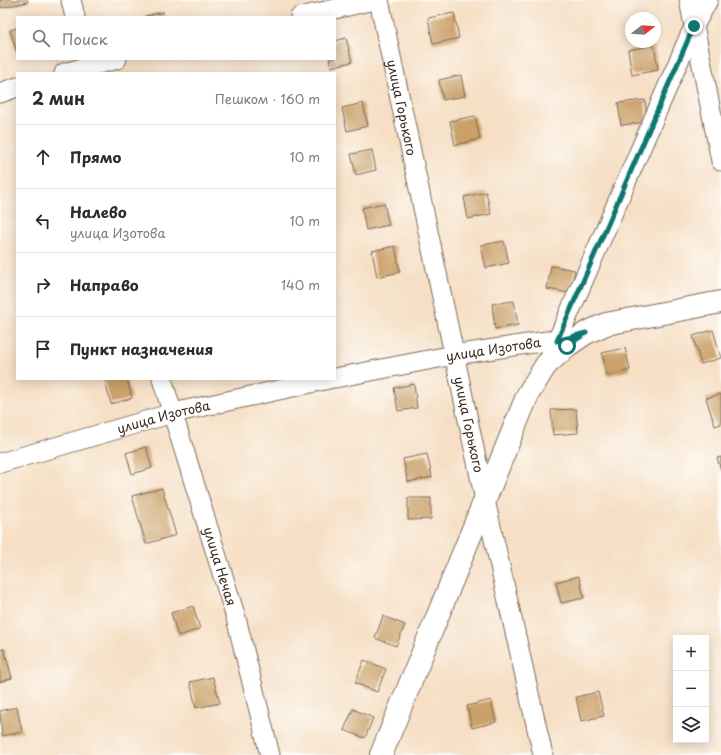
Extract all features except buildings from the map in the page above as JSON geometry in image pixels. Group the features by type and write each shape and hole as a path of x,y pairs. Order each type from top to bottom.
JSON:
{"main road":[{"name":"улица Изотова","path":"586,333 606,324 721,302"},
{"path":"381,755 528,394 546,365 567,346 586,333"}],"street":[{"path":"71,0 75,16"},
{"path":"304,16 374,0"},
{"name":"улица Горького","path":"379,0 485,500 543,755"},
{"path":"689,0 721,161"},
{"path":"546,365 694,26 708,0"},
{"path":"67,72 85,66 113,60"},
{"path":"0,93 16,87"},
{"name":"улица Изотова","path":"336,378 454,355 557,341 586,333"},
{"name":"улица Нечая","path":"162,380 236,618 270,755"},
{"name":"улица Изотова","path":"0,463 173,413 324,380"}],"route":[{"path":"567,346 586,333 557,341 694,26"}]}
